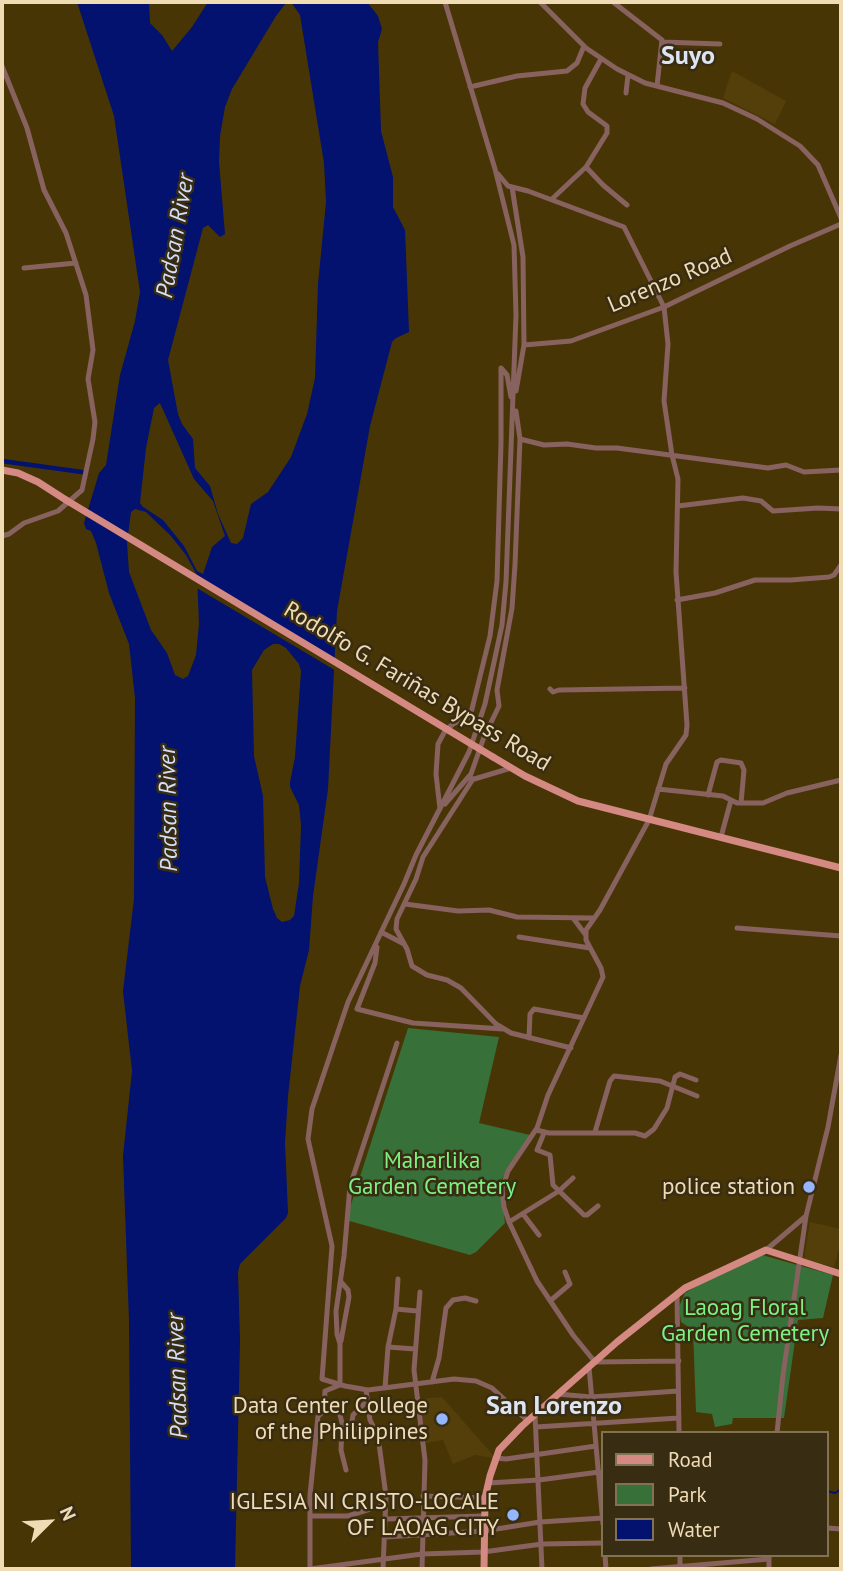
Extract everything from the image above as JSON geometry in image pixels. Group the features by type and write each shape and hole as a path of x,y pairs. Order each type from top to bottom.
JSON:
{"main road":[{"name":"Rodolfo G. Fariñas Bypass Road","path":"2,470 18,473 38,482 550,789 579,801 841,868"},
{"path":"484,1569 485,1498 495,1458 502,1445 677,1294 699,1280 766,1250 841,1274"}],"street":[{"path":"445,2 496,172 514,246 514,404 506,582 502,625 485,704 469,752 416,855 348,1002 309,1119 310,1154 332,1245 322,1379 366,1390 454,1379 476,1381 492,1388 528,1421"},
{"path":"542,4 550,2"},
{"path":"613,2 662,42 720,44"},
{"path":"542,4 584,46 628,75 736,108 800,146 818,165 841,218"},
{"path":"657,86 662,42"},
{"path":"470,87 517,76 570,70 577,63 584,46"},
{"path":"552,199 586,167 608,130 583,104 585,88 601,59"},
{"path":"2,66 27,128 44,190 59,218 86,295 93,350 88,379 95,422 82,490 58,511 24,523 2,536"},
{"path":"626,93 628,75"},
{"path":"586,167 627,205"},
{"path":"496,172 505,184 624,227 664,307 668,344 664,401 671,455 678,479 677,600 687,732 666,764 649,820 585,934"},
{"path":"512,187 523,257 524,345 514,404"},
{"name":"Lorenzo Road","path":"524,345 571,341 664,307 841,224"},
{"path":"24,268 76,263"},
{"path":"440,810 436,774 438,744 453,724 470,717 490,636 497,581 501,368 507,374 520,439 513,598 500,674 499,706 484,737 470,780 422,856 396,923 412,966 461,988 503,1029"},
{"path":"520,439 544,445 566,444 768,468 789,466 804,472 841,470"},
{"path":"678,506 743,498 761,501 773,511 841,509"},
{"path":"677,600 706,595 755,580 791,580 834,575 841,565"},
{"path":"551,690 685,688"},
{"path":"708,795 717,762 721,760 741,763 744,771 741,803"},
{"path":"440,810 470,780 511,768"},
{"path":"658,789 708,795 741,803 767,803 780,795 841,780"},
{"path":"721,837 731,800"},
{"path":"405,904 458,911 489,910 517,917 594,918"},
{"path":"573,918 585,934 603,975 548,1095 536,1130 505,1178 503,1199 509,1222 537,1281 592,1365 593,1422 600,1455 602,1488"},
{"path":"737,928 841,936"},
{"path":"382,932 405,944"},
{"path":"519,937 590,948"},
{"path":"376,944 376,963 357,1009 413,1023 503,1029 571,1048"},
{"path":"529,1038 530,1014 534,1009 584,1018"},
{"path":"340,1344 336,1311 350,1186 397,1043"},
{"path":"777,1431 806,1216 828,1127 841,1057"},
{"path":"536,1130 544,1133 648,1135 667,1108 674,1076 680,1074 696,1080"},
{"path":"595,1132 610,1081 614,1076 654,1080 696,1096"},
{"path":"544,1133 537,1150 550,1155 551,1181 584,1215 598,1206"},
{"path":"509,1222 559,1191 573,1178"},
{"path":"523,1214 539,1235"},
{"path":"766,1250 806,1216"},
{"path":"550,1301 570,1284 565,1272"},
{"path":"385,1388 387,1347 396,1310 398,1279"},
{"path":"340,1385 340,1344 349,1297 348,1290 341,1282"},
{"path":"419,1292 414,1385 424,1447 422,1569"},
{"path":"677,1294 679,1431"},
{"path":"432,1382 439,1358 446,1308 453,1300 465,1298 476,1301"},
{"path":"396,1310 417,1311"},
{"path":"387,1347 415,1349"},
{"path":"592,1365 679,1361"},
{"path":"324,1411 325,1391 340,1385"},
{"path":"366,1390 370,1420 376,1432 386,1504 383,1569"},
{"path":"558,1394 591,1396 678,1391"},
{"path":"351,1428 353,1415 367,1401"},
{"path":"346,1470 341,1450 340,1411 324,1411 318,1416 315,1430 310,1569 422,1554 484,1552 542,1545 602,1542"},
{"path":"535,1415 542,1569"},
{"path":"536,1427 679,1418"},
{"path":"342,1426 376,1432"},
{"path":"495,1458 596,1446"},
{"path":"488,1483 599,1472"},
{"path":"423,1496 485,1498"},
{"path":"310,1516 348,1516 386,1504"},
{"path":"386,1518 484,1516"},
{"path":"385,1537 484,1531 540,1522 602,1518"},
{"path":"651,1569 769,1557 769,1569"}],"shaded area":[{"path":"732,71 786,101 775,124 723,98"},
{"path":"810,1222 841,1229 841,1242 834,1267 804,1259"},
{"name":"Data Center College of the Philippines","path":"442,1397 493,1458 475,1455 453,1464 443,1440 426,1443 418,1399"}],"green space":[{"name":"Maharlika Garden Cemetery","path":"408,1028 499,1037 479,1123 530,1135 500,1182 505,1223 470,1255 346,1220"},
{"name":"Laoag Floral Garden Cemetery","path":"762,1255 833,1275 823,1318 798,1320 784,1418 733,1418 732,1424 715,1427 712,1414 696,1412 693,1330 681,1322 679,1307 685,1293"}],"water":[{"name":"Padsan River","path":"77,2 149,2 150,23 172,51 208,2 289,2 276,16 232,89 225,107 219,162 225,234 220,237 208,225 203,228 168,360 178,414 193,439 195,468 210,486 218,514 231,543 237,544 243,538 251,504 268,492 291,457 307,414 315,378 318,284 326,202 324,163 300,15 291,2 367,2 378,16 382,29 378,42 381,131 393,177 393,207 405,230 409,332 392,342 370,426 337,611 328,789 313,896 309,950 300,986 288,1096 285,1143 288,1213 240,1264 238,1272 240,1341 235,1569 131,1569 129,1321 123,1156 132,1071 123,991 134,899 135,698 129,644 109,593 96,543 84,523 99,473 106,465 120,375 140,292 114,116","holes":["160,403 194,479 213,501 225,536 212,547 203,574 197,571 184,546 163,520 140,503 146,448 154,408","135,509 146,512 171,536 197,575 199,624 196,655 188,676 183,679 175,675 167,653 151,630 129,572 127,543 131,512","273,644 279,644 286,648 299,664 301,671 295,757 290,782 299,805 301,825 299,883 294,916 282,922 273,909 265,877 263,796 254,756 252,670 264,650"]}],"pier":[{"path":"193,576 339,661 338,672 195,587"}],"waterway":[{"path":"2,461 82,472"},
{"path":"829,1492 835,1493 841,1489"}],"place":[{"name":"police station","path":"809,1187"},
{"name":"Data Center College of the Philippines","path":"442,1419"},
{"name":"IGLESIA NI CRISTO-LOCALE OF LAOAG CITY","path":"513,1515"}],"district":[{"name":"Suyo","path":"688,57"},
{"name":"San Lorenzo","path":"554,1407"}]}
